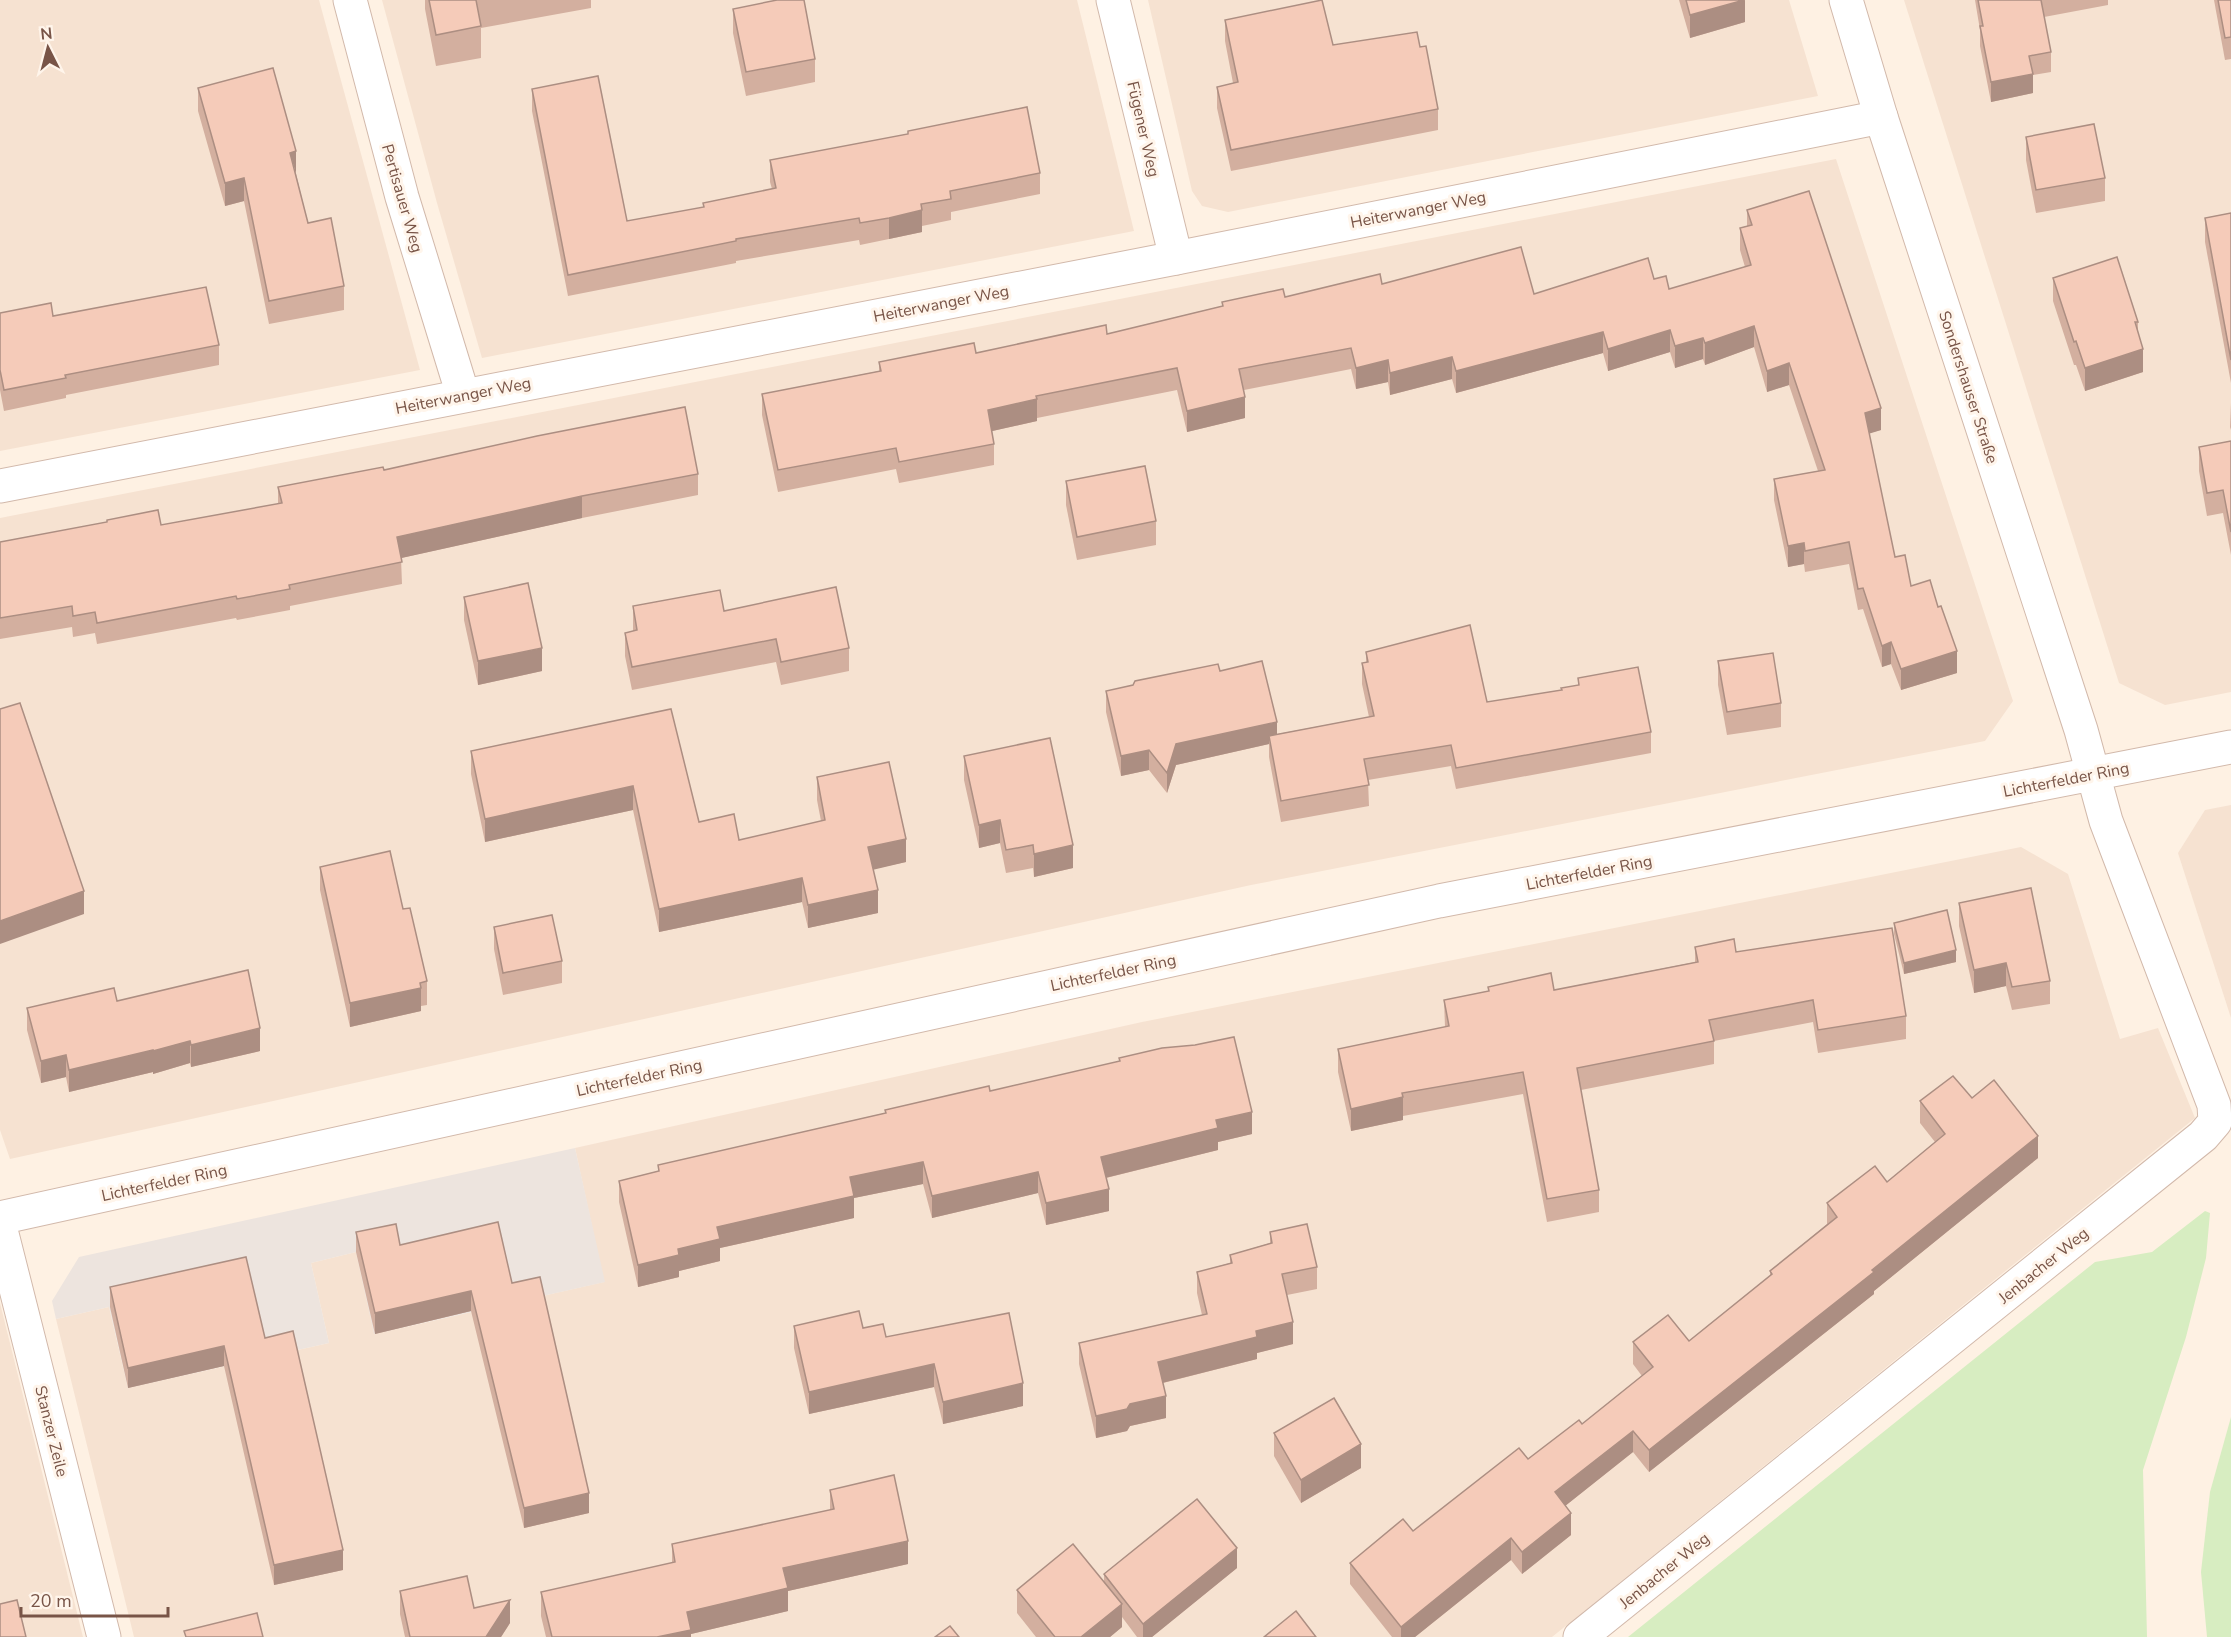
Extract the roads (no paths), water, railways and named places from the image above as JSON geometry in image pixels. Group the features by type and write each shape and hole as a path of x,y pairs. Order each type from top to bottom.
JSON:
{"street":[{"name":"Pertisauer Weg","path":"350,0 402,197 464,395"},
{"name":"Fügener Weg","path":"1113,0 1176,258"},
{"name":"Sondershauser Straße","path":"1846,0 1881,117 2077,718 2093,774"},
{"name":"Heiterwanger Weg","path":"0,486 1176,258 1881,117"},
{"name":"Lichterfelder Ring","path":"0,1218 1439,901 2231,747"},
{"name":"Jenbacher Weg","path":"1580,1637 2203,1136 2215,1122 2214,1105 2106,820 2093,774"},
{"name":"Stanzer Zeile","path":"0,1226 104,1637"}]}
